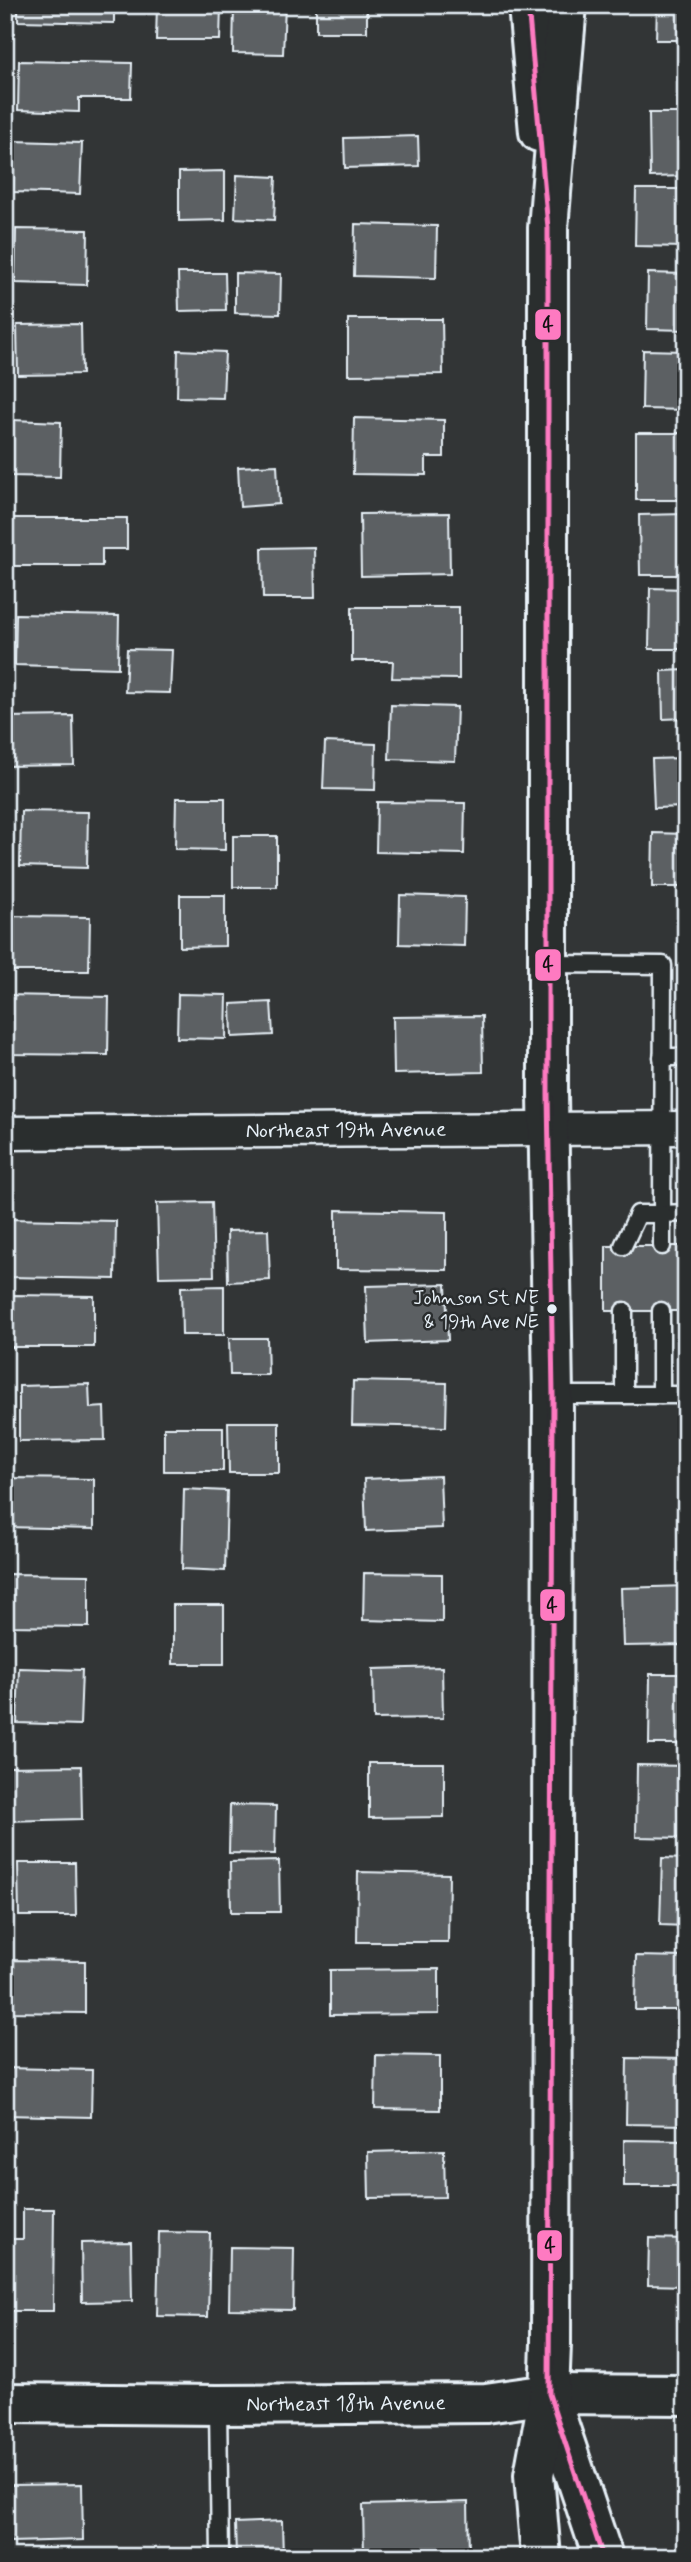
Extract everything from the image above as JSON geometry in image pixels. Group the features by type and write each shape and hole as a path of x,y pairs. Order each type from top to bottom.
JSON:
{"main road":[{"path":"528,5 548,228"},
{"path":"541,2557 534,2475 549,2394 551,2344 553,1395 548,964 548,228 567,5"},
{"path":"549,2394 603,2557"},
{"name":"Northeast 18th Avenue","path":"5,2403 486,2403 549,2394 686,2395"}],"street":[{"name":"Northeast 19th Avenue","path":"5,1133 674,1128"}],"lane":[{"path":"548,964 663,965 662,1057 674,1128 662,1214 662,1246"},
{"path":"662,1057 686,1057"},
{"path":"623,1246 638,1214 686,1213"},
{"path":"624,1311 624,1395"},
{"path":"661,1311 661,1395"},
{"path":"553,1395 686,1395"},
{"path":"218,2405 220,2557"}],"building":[{"path":"18,5 114,5 114,23 18,21"},
{"path":"157,5 221,5 220,40 156,40"},
{"path":"234,5 285,5 283,54 233,53"},
{"path":"316,5 367,5 367,32 316,32"},
{"path":"657,5 686,5 686,40 656,40"},
{"path":"19,61 132,63 131,98 79,98 79,112 18,110"},
{"path":"649,113 686,113 686,176 650,177"},
{"path":"418,136 419,166 345,168 344,138"},
{"path":"14,141 82,143 80,194 13,192"},
{"path":"225,171 225,220 179,221 179,172"},
{"path":"237,175 276,177 274,220 235,218"},
{"path":"636,189 686,189 686,247 635,246"},
{"path":"355,224 437,226 436,278 354,276"},
{"path":"16,229 88,230 87,285 15,283"},
{"path":"178,273 225,273 226,310 179,311"},
{"path":"235,273 281,274 280,314 235,313"},
{"path":"648,273 686,274 686,330 647,329"},
{"path":"348,319 442,319 443,374 348,375"},
{"path":"81,324 82,374 18,375 17,325"},
{"path":"178,350 225,352 223,398 177,397"},
{"path":"643,350 686,351 686,410 642,409"},
{"path":"354,418 444,420 444,457 426,457 426,475 353,474"},
{"path":"12,420 61,422 60,477 10,476"},
{"path":"636,433 686,433 686,500 636,500"},
{"path":"277,465 279,504 240,507 238,467"},
{"path":"449,513 450,574 361,576 360,514"},
{"path":"686,514 686,575 640,575 639,515"},
{"path":"6,518 127,518 127,549 102,549 102,566 6,566"},
{"path":"314,547 315,598 263,598 262,548"},
{"path":"650,588 686,589 686,649 649,649"},
{"path":"352,607 459,607 459,679 392,678 393,661 352,661"},
{"path":"16,614 119,616 118,668 15,665"},
{"path":"127,649 172,650 170,693 125,692"},
{"path":"686,670 686,718 663,719 662,671"},
{"path":"391,705 457,707 455,761 389,759"},
{"path":"73,716 74,765 5,766 5,717"},
{"path":"325,742 376,744 375,790 323,789"},
{"path":"686,758 686,807 654,808 652,759"},
{"path":"176,798 225,798 225,850 175,849"},
{"path":"377,802 465,803 464,854 376,852"},
{"path":"21,811 88,812 87,868 20,866"},
{"path":"653,833 686,834 686,887 652,887"},
{"path":"233,836 277,836 277,887 233,887"},
{"path":"180,895 225,895 225,946 180,947"},
{"path":"400,895 465,897 464,946 399,944"},
{"path":"12,916 90,917 89,971 12,971"},
{"path":"178,994 227,995 226,1039 177,1038"},
{"path":"5,995 109,997 108,1055 5,1054"},
{"path":"271,1002 273,1035 232,1037 231,1004"},
{"path":"482,1016 483,1072 394,1074 393,1017"},
{"path":"212,1202 214,1276 159,1277 157,1203"},
{"path":"336,1210 447,1212 447,1270 336,1269"},
{"path":"9,1219 116,1221 115,1279 8,1277"},
{"path":"268,1230 270,1280 228,1282 227,1231"},
{"path":"606,1246 686,1246 686,1311 606,1311"},
{"path":"446,1284 448,1340 368,1343 366,1286"},
{"path":"224,1286 224,1335 182,1335 181,1287"},
{"path":"11,1295 94,1296 94,1347 11,1347"},
{"path":"229,1338 267,1338 268,1375 230,1375"},
{"path":"353,1381 447,1383 446,1427 352,1425"},
{"path":"89,1384 90,1408 104,1407 105,1440 19,1441 19,1386"},
{"path":"228,1422 279,1422 279,1473 229,1473"},
{"path":"164,1427 223,1427 223,1471 164,1471"},
{"path":"440,1476 442,1528 366,1531 364,1479"},
{"path":"6,1478 94,1479 94,1529 5,1527"},
{"path":"184,1489 227,1491 225,1571 182,1569"},
{"path":"364,1573 442,1574 442,1622 363,1620"},
{"path":"5,1574 89,1575 89,1627 5,1626"},
{"path":"686,1586 686,1645 623,1646 621,1588"},
{"path":"173,1605 224,1605 224,1664 173,1664"},
{"path":"442,1667 443,1718 374,1719 373,1669"},
{"path":"19,1668 82,1670 80,1725 17,1723"},
{"path":"650,1674 686,1674 686,1744 649,1744"},
{"path":"369,1763 444,1763 444,1817 369,1818"},
{"path":"637,1765 686,1766 686,1838 636,1837"},
{"path":"81,1766 82,1819 5,1821 5,1767"},
{"path":"230,1805 276,1806 275,1854 229,1853"},
{"path":"662,1858 686,1859 686,1926 660,1925"},
{"path":"279,1861 280,1912 231,1912 230,1862"},
{"path":"18,1863 75,1863 76,1916 19,1916"},
{"path":"358,1872 449,1874 448,1942 357,1942"},
{"path":"636,1956 686,1957 686,2010 635,2010"},
{"path":"5,1960 85,1961 85,2013 5,2012"},
{"path":"439,1969 439,2014 330,2015 330,1970"},
{"path":"376,2055 440,2056 440,2110 375,2109"},
{"path":"627,2058 686,2059 686,2125 626,2124"},
{"path":"5,2068 92,2070 91,2117 5,2115"},
{"path":"624,2140 686,2141 686,2186 624,2186"},
{"path":"444,2150 445,2197 369,2198 368,2152"},
{"path":"23,2209 54,2209 53,2311 5,2311 5,2239 23,2239"},
{"path":"159,2232 210,2233 208,2317 157,2316"},
{"path":"649,2238 686,2239 686,2286 648,2285"},
{"path":"131,2242 132,2301 82,2302 81,2243"},
{"path":"230,2247 294,2248 293,2310 229,2309"},
{"path":"82,2484 83,2540 10,2542 9,2485"},
{"path":"468,2502 469,2554 364,2556 363,2505"},
{"path":"282,2521 283,2557 236,2557 235,2523"}],"transit line":[{"name":"4","path":"528,5 548,228 548,1095 553,1395 549,2394 603,2557"}],"place":[{"name":"Johnson St NE & 19th Ave NE","path":"552,1309"}]}
